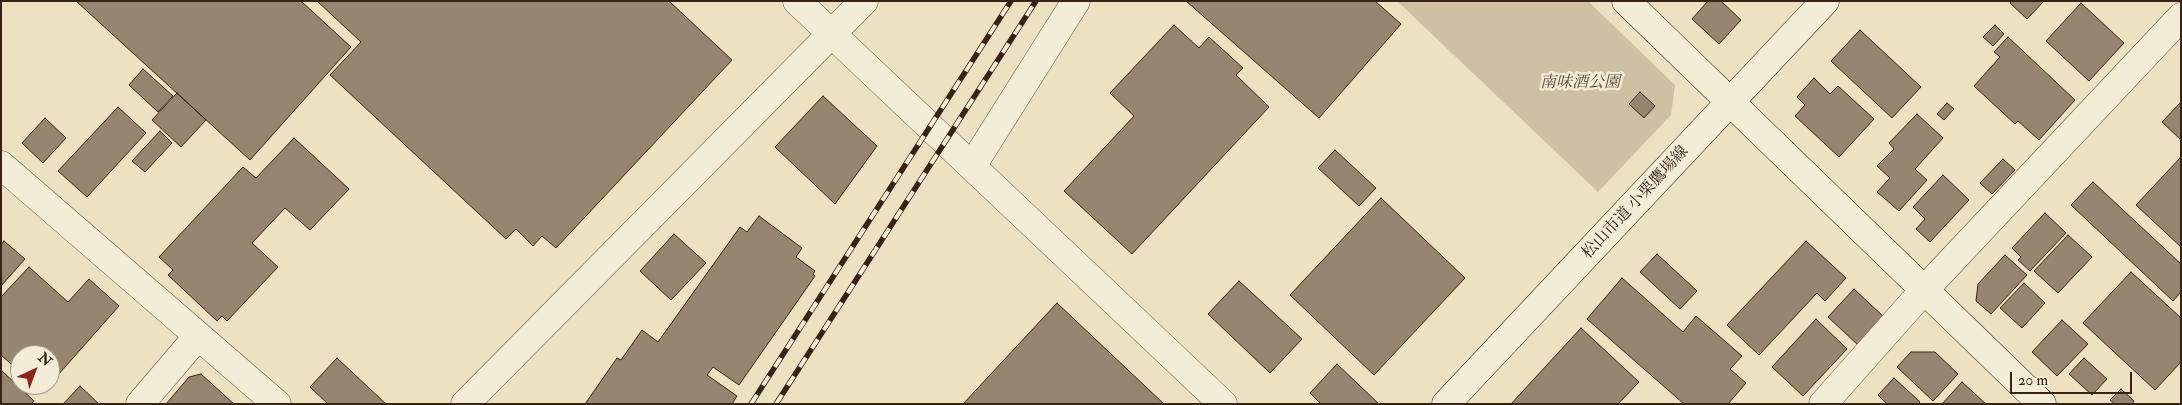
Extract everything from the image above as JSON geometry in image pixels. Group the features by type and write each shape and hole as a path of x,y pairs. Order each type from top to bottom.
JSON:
{"street":[{"path":"797,1 1223,404"},
{"path":"465,404 864,1"},
{"path":"972,166 1076,1"},
{"path":"1626,1 1925,288 2042,404"},
{"name":"松山市道 小栗鷹場線","path":"1446,404 1825,1"},
{"path":"1823,404 1925,288 2181,17"},
{"path":"1,165 277,404"},
{"path":"140,404 198,336"}],"green space":[{"name":"南味酒公園","path":"1397,1 1588,1 1675,85 1671,115 1598,192"}],"building":[{"path":"76,1 301,1 351,47 250,160"},
{"path":"317,1 669,1 732,60 556,248 542,236 533,246 516,229 506,239 330,75 361,42"},
{"path":"1186,1 1375,1 1401,24 1319,118"},
{"path":"1708,1 1721,1 1741,20 1719,44 1692,19"},
{"path":"2012,1 2044,1 2027,19 2010,3"},
{"path":"2081,3 2124,43 2089,81 2046,41"},
{"path":"1174,25 1199,48 1209,37 1243,68 1236,75 1269,107 1132,254 1064,191 1134,116 1110,93"},
{"path":"1995,25 2004,34 1993,46 1983,37"},
{"path":"1860,30 1921,87 1892,118 1831,61"},
{"path":"2008,37 2075,100 2039,140 2018,121 2015,124 1974,86 2000,57 1994,52"},
{"path":"143,69 173,96 158,112 129,85"},
{"path":"1814,78 1830,94 1838,86 1874,119 1839,157 1795,116 1805,105 1797,97"},
{"path":"1640,92 1655,106 1644,118 1629,104"},
{"path":"177,93 206,120 181,147 152,120"},
{"path":"823,96 877,146 835,204 775,147"},
{"path":"2181,102 2181,140 2162,122"},
{"path":"1947,103 1954,109 1944,120 1937,114"},
{"path":"118,107 146,133 87,197 58,171"},
{"path":"1917,114 1943,138 1915,169 1927,180 1899,211 1877,192 1890,178 1877,166 1894,149 1889,143"},
{"path":"45,118 66,138 43,163 22,143"},
{"path":"160,131 172,143 145,172 132,161"},
{"path":"294,138 349,189 310,230 285,208 252,243 278,267 227,321 222,316 217,321 168,275 173,270 159,257 243,167 256,178"},
{"path":"1335,150 1376,188 1359,206 1318,168"},
{"path":"2181,157 2181,247 2136,205"},
{"path":"2003,159 2015,170 1992,194 1980,183"},
{"path":"1943,175 1969,200 1930,242 1916,229 1925,219 1913,207"},
{"path":"2093,182 2181,264 2181,292 2173,301 2071,205"},
{"path":"1381,198 1465,278 1374,375 1290,295"},
{"path":"2045,213 2066,233 2030,271 2018,260 2021,257 2012,248"},
{"path":"759,216 802,248 796,257 815,271 813,274 815,276 739,385 713,367 707,375 737,396 732,404 585,404 617,358 621,360 642,330 658,342 740,227 747,232"},
{"path":"674,234 706,263 671,300 640,271"},
{"path":"2068,235 2092,257 2058,293 2034,271"},
{"path":"4,241 25,259 1,286 1,245"},
{"path":"1806,241 1846,278 1825,301 1817,293 1759,355 1727,325"},
{"path":"1657,254 1697,291 1680,309 1640,272"},
{"path":"2005,255 2027,275 1991,314 1976,301 1978,284"},
{"path":"29,267 68,302 89,279 119,306 60,373 60,345 10,345 10,363 1,355 1,297"},
{"path":"2131,272 2181,318 2181,362 2155,390 2083,323"},
{"path":"1622,278 1683,332 1696,316 1742,356 1730,369 1746,383 1728,404 1684,404 1587,319"},
{"path":"1239,281 1302,339 1270,373 1208,314"},
{"path":"2024,283 2045,303 2022,328 2000,308"},
{"path":"1854,289 1884,317 1858,345 1828,317"},
{"path":"1057,303 1164,404 963,404"},
{"path":"1816,319 1847,349 1803,396 1772,367"},
{"path":"2062,320 2088,344 2057,376 2032,352"},
{"path":"1581,328 1639,382 1618,404 1511,404"},
{"path":"1911,352 1935,352 1958,374 1933,401 1897,367"},
{"path":"337,358 386,404 328,404 310,387"},
{"path":"2084,358 2107,379 2092,395 2069,374"},
{"path":"1337,364 1379,404 1321,404 1310,393"},
{"path":"1,370 10,378 10,395 28,395 34,401 31,404 1,404"},
{"path":"201,374 234,404 166,404 189,377"},
{"path":"1894,378 1920,402 1918,404 1887,404 1878,395"},
{"path":"1962,382 1986,404 1942,404"},
{"path":"80,386 99,404 63,404"},
{"path":"2121,389 2134,401 2132,404 2115,404 2110,400"}],"railway":[{"path":"751,404 1011,1"},
{"path":"776,404 1036,1"}]}
